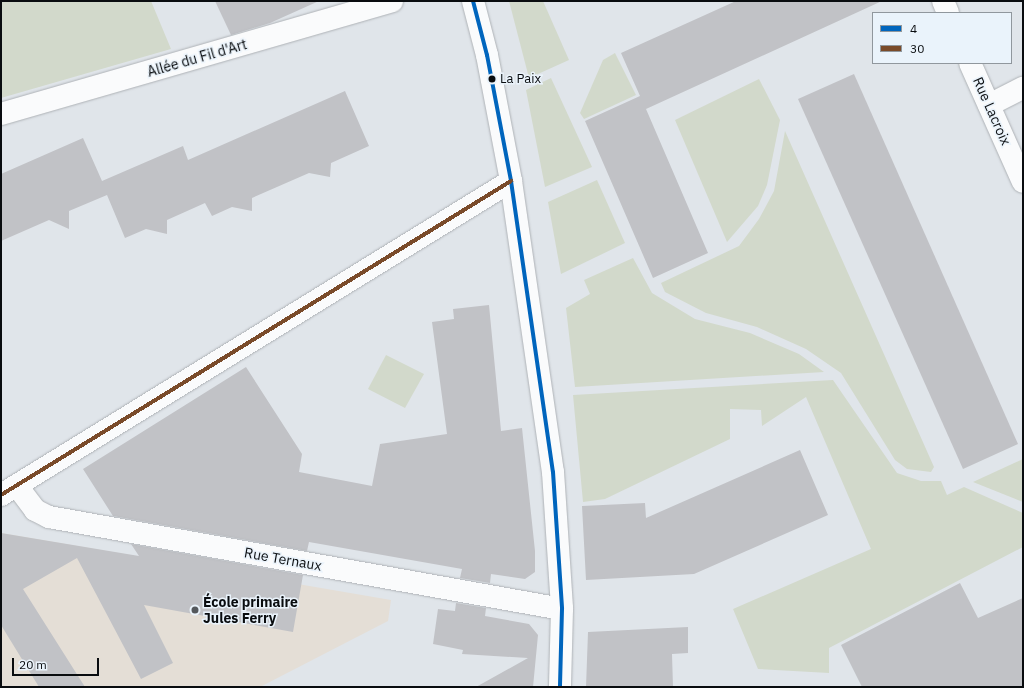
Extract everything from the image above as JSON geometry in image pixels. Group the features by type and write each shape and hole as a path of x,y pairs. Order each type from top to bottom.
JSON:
{"street":[{"name":"Allée du Fil d'Art","path":"1,114 392,1"},
{"path":"473,1 511,181 554,472 562,609 560,687"},
{"path":"943,1 948,12"},
{"name":"Rue Lacroix","path":"970,64 1023,182"},
{"path":"989,105 1023,88"},
{"path":"9,491 511,181"},
{"name":"Rue Ternaux","path":"9,491 35,510 48,517 562,609"}],"shaded area":[{"path":"1,1 151,1 171,49 1,98"},
{"path":"509,1 543,1 569,60 529,78"},
{"path":"615,53 636,95 584,119 580,113 603,60"},
{"path":"551,78 592,167 545,187 526,90"},
{"path":"759,79 780,120 767,185 758,206 727,242 675,120"},
{"path":"785,131 934,467 931,472 907,469 895,460 841,373 806,349 757,327 706,313 665,292 661,283 739,246 759,219 774,191"},
{"path":"597,180 625,243 561,274 548,202"},
{"path":"633,258 652,293 695,319 750,333 799,354 824,372 575,387 566,308 590,294 584,280"},
{"path":"386,355 424,374 405,408 368,389"},
{"path":"833,380 897,473 921,481 941,481 947,495 964,487 1023,513 1023,547 829,648 829,673 758,669 733,609 871,549 806,397 762,426 761,410 730,409 730,439 605,499 583,502 573,395"},
{"path":"1023,459 1023,502 973,482"},
{"name":"École primaire Jules Ferry","path":"1,533 391,600 388,621 260,687 1,687"}],"building":[{"path":"215,1 319,1 270,23 231,35"},
{"path":"736,1 882,1 646,109 708,253 653,278 585,121 640,96 621,53"},
{"path":"854,74 1018,444 963,469 798,99"},
{"path":"345,91 369,146 331,163 330,177 309,173 252,198 252,211 232,207 212,216 205,203 167,220 167,234 146,229 125,238 107,195 69,211 69,229 49,220 1,241 1,174 83,138 102,181 183,146 188,160"},
{"path":"489,305 501,431 522,428 535,551 535,572 525,579 491,574 490,583 460,578 462,569 309,542 307,551 113,516 83,469 246,367 302,454 299,472 372,486 380,444 447,434 432,322 454,319 453,309"},
{"path":"800,450 828,515 694,574 586,580 582,506 645,503 646,518"},
{"path":"1,533 139,556 131,544 303,575 293,632 144,605 173,663 141,679 77,558 23,589 85,687 39,687 1,625"},
{"path":"960,583 978,618 1023,598 1023,687 862,687 841,645"},
{"path":"456,603 486,608 485,616 529,624 538,635 533,687 476,687 528,658 462,654 463,650 433,644 438,609 455,611"},
{"path":"688,627 688,653 672,654 673,687 586,687 588,632"}],"transit line":[{"name":"4","path":"473,1 487,55 511,181 553,472 562,609 560,687"},
{"name":"30","path":"1,495 511,181"}],"place":[{"name":"La Paix","path":"492,79"},
{"name":"École primaire Jules Ferry","path":"195,610"}]}
